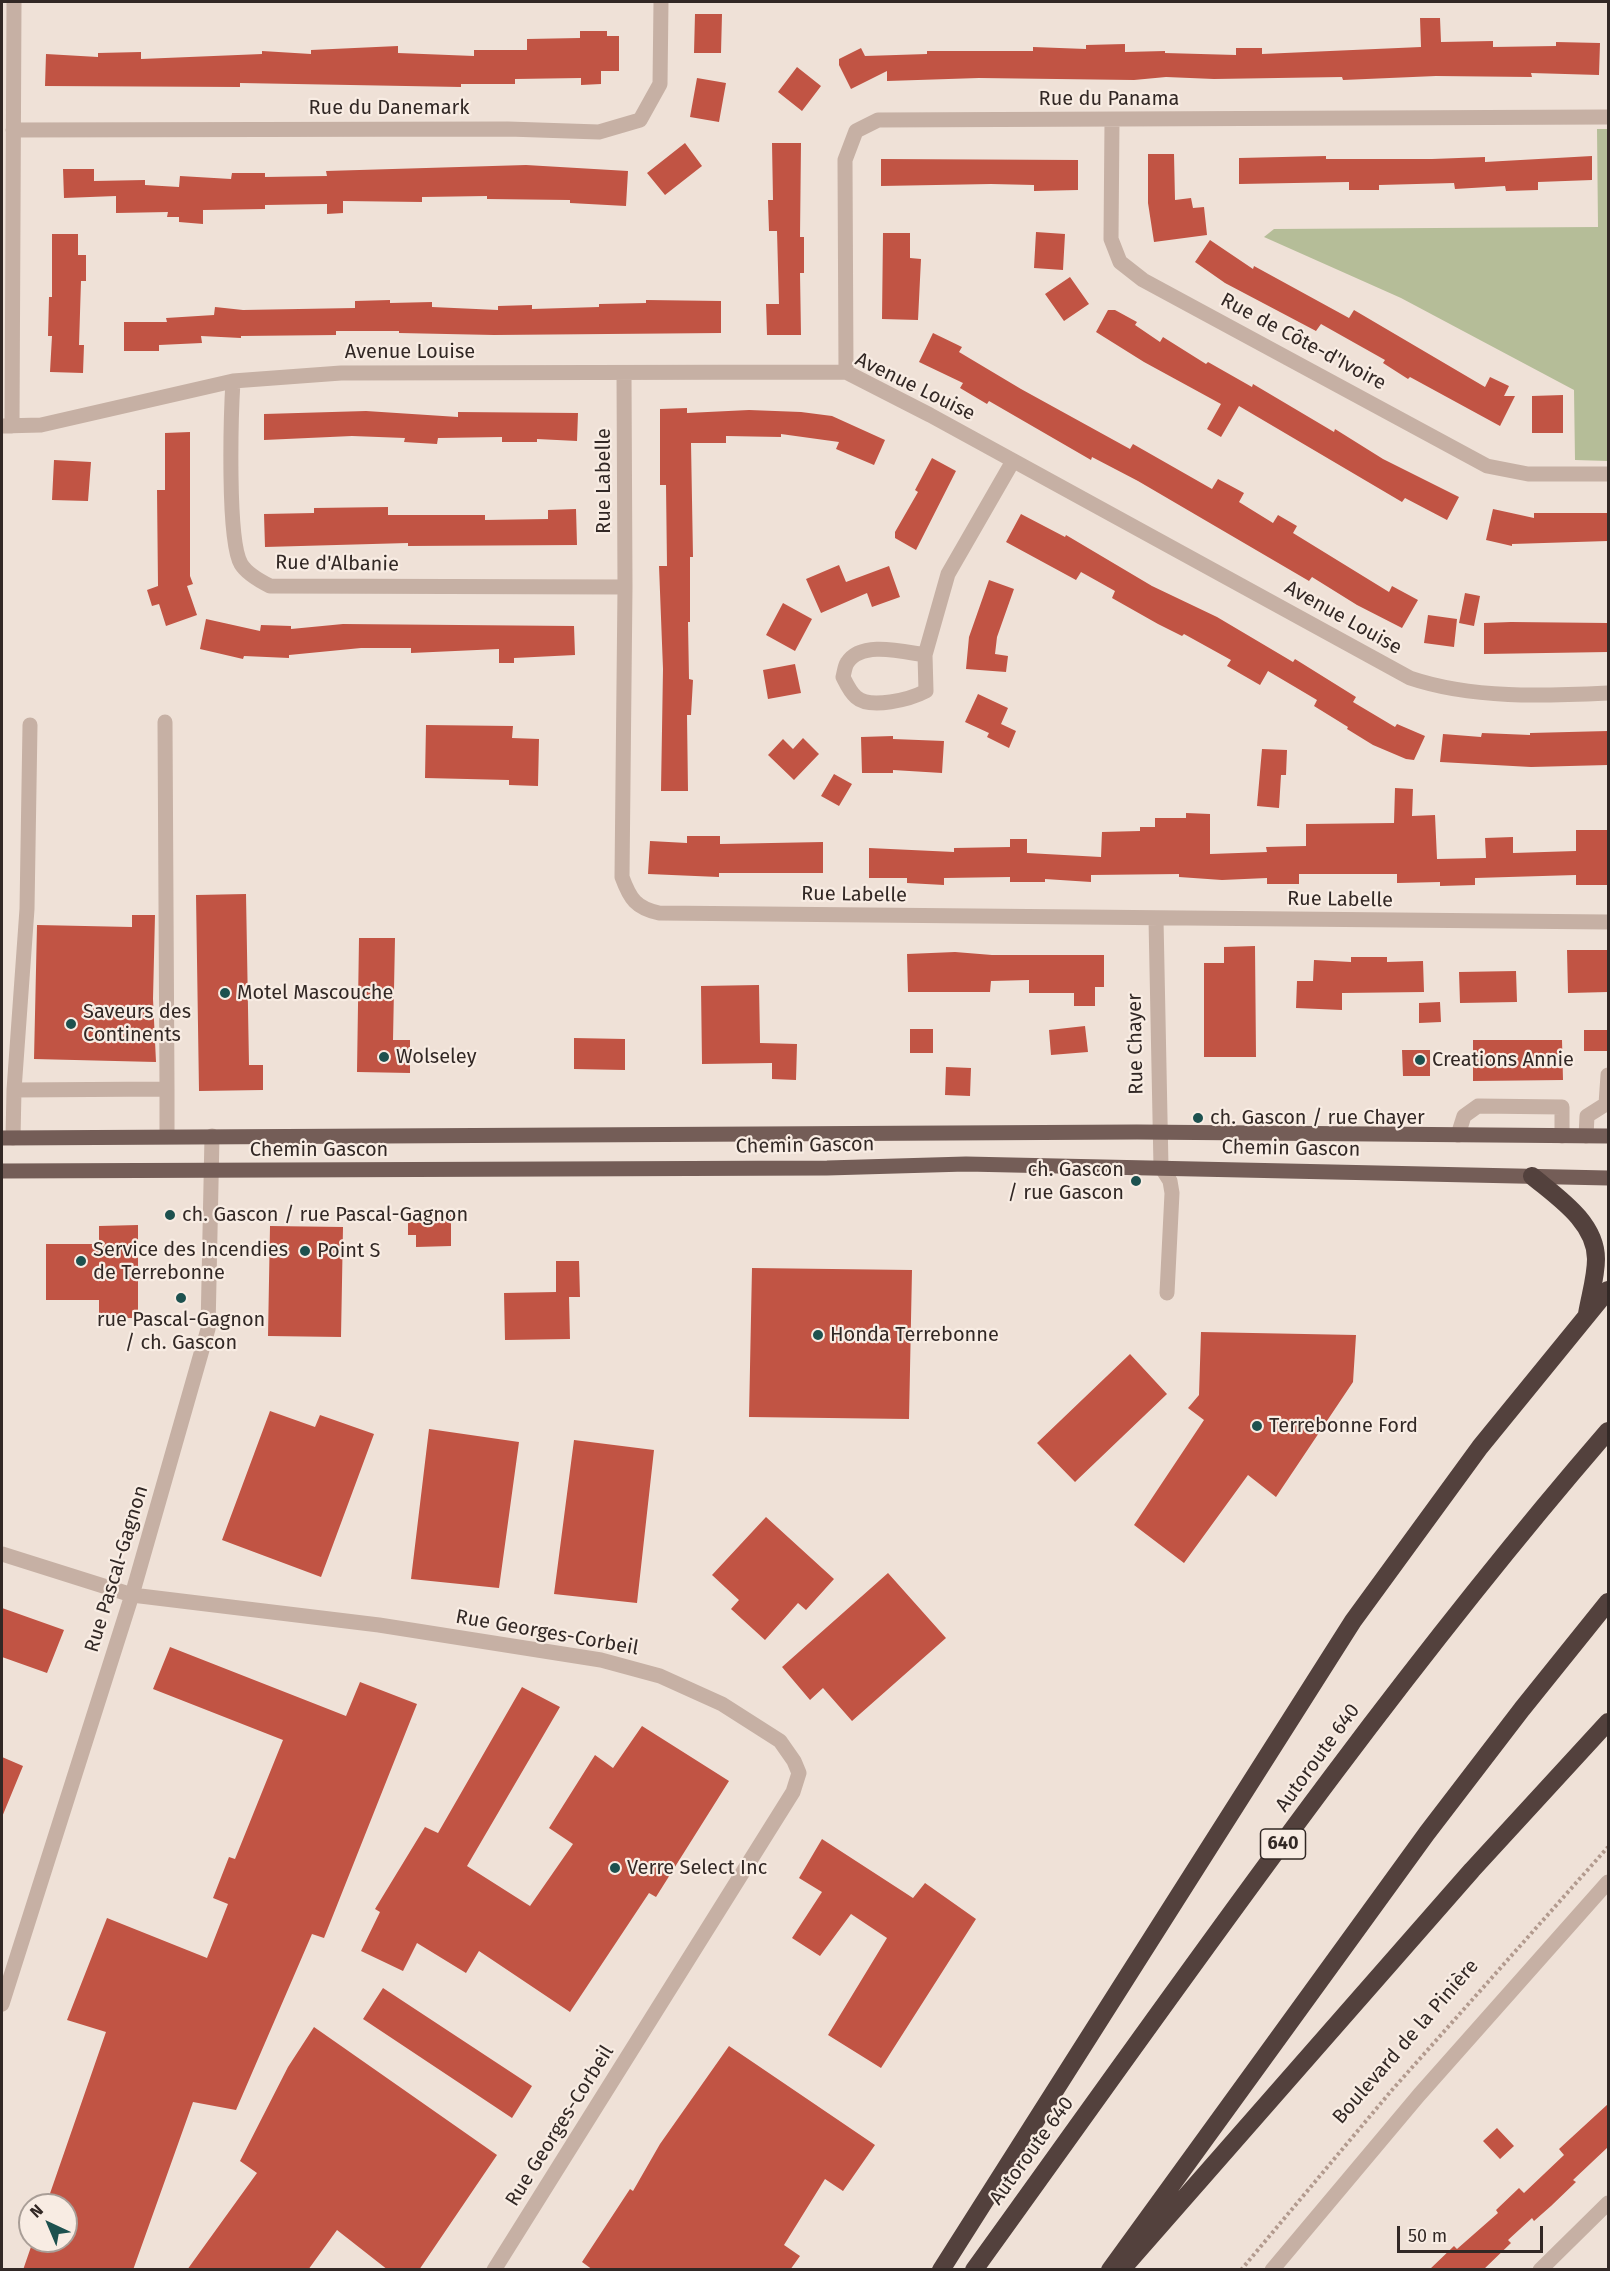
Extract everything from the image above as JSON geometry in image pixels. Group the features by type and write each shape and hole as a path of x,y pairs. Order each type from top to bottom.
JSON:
{"highway":[{"path":"1532,1176 1578,1217 1594,1244 1595,1266 1586,1316"},
{"path":"941,2270 1353,1621 1480,1447 1608,1290"},
{"name":"Autoroute 640","path":"974,2270 1375,1718 1493,1568 1608,1431"},
{"path":"1110,2270 1427,1833 1535,1692 1608,1602"},
{"path":"1122,2270 1500,1840 1608,1722"}],"main road":[{"name":"Chemin Gascon","path":"7,1138 1160,1133 1608,1136"},
{"name":"Chemin Gascon","path":"2,1171 827,1168 966,1164 1608,1178"}],"street":[{"path":"7,426 14,2"},
{"name":"Rue du Danemark","path":"13,130 508,129 599,132 640,120 660,84 661,2"},
{"name":"Rue du Panama","path":"846,372 844,160 856,132 878,120 1112,121 1608,117"},
{"name":"Rue de Côte-d'Ivoire","path":"1112,121 1111,239 1120,262 1143,280 1487,466 1528,474 1608,474"},
{"name":"Avenue Louise","path":"7,426 41,425 233,381 341,373 846,372 1410,678 1454,690 1557,696 1608,693"},
{"name":"Rue Labelle","path":"624,374 625,587 622,877 630,899 644,910 659,913 1608,922"},
{"name":"Rue d'Albanie","path":"233,381 231,410 233,544 241,565 270,586 625,587"},
{"path":"926,655 891,650 862,651 847,662 843,677 854,696 861,700 888,702 912,698 926,691 926,655 948,574 1013,461"},
{"path":"165,722 167,1136"},
{"path":"7,1138 14,1090 27,909 30,725"},
{"name":"Rue Chayer","path":"1156,919 1161,1167"},
{"path":"1586,1136 1587,1116 1606,1104 1608,1076"},
{"path":"14,1090 167,1089"},
{"path":"1458,1136 1464,1116 1478,1106 1562,1107 1562,1136"},
{"name":"Rue Pascal-Gagnon","path":"2,2004 132,1595 208,1329 212,1136"},
{"path":"1161,1167 1170,1181 1172,1193 1167,1293"},
{"name":"Rue Georges-Corbeil","path":"2,1554 132,1595 379,1625 601,1660 660,1676 722,1704 780,1741 795,1761 799,1773 793,1792 494,2270"},
{"path":"1272,2270 1405,2111 1608,1882"},
{"path":"1540,2270 1608,2203"}],"path":[{"name":"Boulevard de la Pinière","path":"1241,2270 1392,2090 1608,1847"}],"green space":[{"path":"1597,129 1608,129 1608,461 1575,460 1574,390 1401,298 1264,237 1274,229 1598,227"}],"building":[{"path":"695,14 722,14 721,53 694,53"},
{"path":"1420,18 1440,18 1441,42 1493,41 1493,47 1556,46 1556,42 1600,43 1599,75 1531,73 1532,77 1436,76 1343,80 1342,77 1214,79 1166,77 1134,80 979,78 887,81 887,71 851,89 839,65 839,59 861,48 865,56 927,54 927,51 1033,51 1033,47 1086,49 1086,45 1125,44 1125,52 1165,51 1165,53 1236,55 1236,48 1262,48 1262,54 1421,47"},
{"path":"580,31 607,31 607,36 619,36 619,71 601,71 601,84 581,85 581,78 515,79 515,84 461,84 461,87 240,83 240,87 45,86 46,54 98,57 98,53 141,52 141,59 262,54 262,51 311,54 311,50 398,46 398,53 474,56 474,50 527,50 527,39 580,38"},
{"path":"797,67 821,86 802,111 778,92"},
{"path":"697,78 726,83 719,122 690,117"},
{"path":"685,143 702,166 665,195 647,173"},
{"path":"772,143 801,143 800,237 804,237 804,273 800,273 801,335 767,335 766,304 779,304 777,231 769,231 768,200 773,200"},
{"path":"1148,154 1174,154 1175,200 1191,198 1193,208 1204,207 1207,235 1154,242 1148,203"},
{"path":"1326,156 1326,159 1485,157 1485,162 1592,156 1592,180 1538,182 1538,190 1506,191 1505,186 1455,189 1454,183 1379,185 1379,190 1349,190 1349,182 1239,184 1239,158"},
{"path":"881,159 1078,160 1078,190 1034,191 1034,185 991,184 881,186"},
{"path":"526,165 628,171 626,206 570,203 570,200 487,199 487,196 422,197 422,202 343,201 343,213 327,214 327,204 265,205 265,209 203,210 203,224 179,222 179,217 167,217 168,212 116,213 116,196 64,198 63,169 94,169 94,181 145,180 145,185 179,187 180,176 231,179 232,173 265,173 265,177 327,176 326,171"},
{"path":"1036,232 1065,234 1063,270 1034,268"},
{"path":"883,233 910,233 910,258 921,259 918,320 882,319"},
{"path":"52,234 78,234 78,255 86,255 86,281 81,281 79,345 84,345 83,373 50,372 52,336 48,336 49,297 52,297"},
{"path":"1210,240 1253,269 1254,266 1349,318 1354,310 1485,387 1490,377 1509,386 1504,396 1515,396 1500,426 1410,377 1408,379 1383,363 1385,360 1321,324 1316,331 1225,283 1195,262"},
{"path":"1070,277 1089,304 1064,321 1045,294"},
{"path":"390,300 390,303 432,302 432,307 498,310 498,306 532,305 532,309 599,307 599,304 646,303 646,300 721,301 721,333 494,335 336,331 336,335 241,336 241,338 201,336 202,343 159,345 159,351 124,351 124,322 167,322 166,318 214,315 215,307 243,310 355,308 355,301"},
{"path":"1108,310 1115,310 1137,322 1135,325 1160,342 1163,337 1206,364 1208,362 1252,387 1253,384 1334,432 1335,429 1383,459 1459,497 1447,520 1405,498 1402,502 1239,406 1221,437 1207,429 1221,404 1144,362 1096,332"},
{"path":"933,333 962,347 959,352 1021,389 1130,449 1133,444 1212,489 1218,479 1244,493 1239,502 1273,523 1278,515 1297,526 1293,533 1389,592 1392,586 1418,600 1402,628 1357,605 1312,577 1309,581 1138,481 1092,457 1091,460 989,401 987,404 960,388 963,383 919,362"},
{"path":"1563,395 1563,433 1532,433 1532,396"},
{"path":"687,408 687,413 749,410 832,416 885,440 874,465 836,449 839,442 781,434 781,437 726,436 726,443 691,443 693,557 690,557 690,622 688,622 689,679 693,680 691,715 687,715 688,791 661,791 663,669 659,566 667,566 666,485 660,485 660,409"},
{"path":"366,411 458,417 458,412 578,413 577,441 537,439 537,442 502,442 502,437 438,438 437,444 404,442 405,438 352,436 264,440 264,414"},
{"path":"190,432 190,576 193,584 187,586 197,615 166,626 159,604 152,606 147,590 158,586 157,490 165,490 165,433"},
{"path":"932,458 956,471 916,550 895,538 895,532 918,492 915,490"},
{"path":"54,460 91,462 88,501 52,500"},
{"path":"388,507 388,515 485,515 485,520 548,519 548,510 576,509 577,545 408,546 408,543 265,547 264,514 314,513 314,508"},
{"path":"1493,509 1534,518 1534,513 1608,513 1608,541 1512,544 1512,546 1486,540"},
{"path":"1021,514 1065,537 1066,535 1152,586 1217,617 1293,662 1295,659 1356,697 1353,702 1395,727 1397,724 1425,736 1414,760 1406,759 1373,745 1314,706 1317,700 1268,671 1260,685 1227,666 1231,660 1184,634 1182,636 1158,624 1112,598 1115,591 1081,572 1076,580 1006,542"},
{"path":"839,565 846,582 889,566 900,597 872,607 867,593 821,613 806,579"},
{"path":"989,580 1014,589 997,637 995,654 1008,656 1006,672 966,669 969,637"},
{"path":"1465,593 1480,596 1474,626 1459,623"},
{"path":"783,603 812,619 795,651 766,635"},
{"path":"1428,615 1457,619 1454,647 1424,643"},
{"path":"206,619 260,631 261,625 291,626 291,629 343,624 574,626 575,655 514,658 514,663 499,663 499,649 411,653 411,648 361,648 289,655 289,658 244,656 243,659 200,649"},
{"path":"1484,623 1608,623 1608,652 1484,654"},
{"path":"795,664 801,693 768,699 763,670"},
{"path":"978,694 1008,708 1001,724 1016,731 1009,748 987,737 989,733 965,722"},
{"path":"426,725 513,726 512,738 539,739 538,786 509,785 509,780 425,778"},
{"path":"1608,731 1608,765 1531,767 1440,762 1443,734 1481,737 1482,733 1530,735 1530,733"},
{"path":"893,736 893,739 944,741 942,773 893,770 893,773 862,773 861,737"},
{"path":"803,738 819,754 794,780 768,755 783,739 793,749"},
{"path":"1262,749 1287,750 1286,775 1281,775 1279,808 1257,806"},
{"path":"834,774 852,784 839,806 821,796"},
{"path":"1395,788 1413,789 1412,816 1435,815 1437,859 1486,858 1485,838 1513,837 1513,853 1576,851 1576,830 1608,830 1608,885 1576,885 1576,875 1475,878 1475,885 1440,886 1440,882 1397,883 1397,874 1299,874 1299,884 1267,884 1267,878 1222,880 1179,877 1179,874 1091,875 1091,882 1045,879 1045,882 1010,882 1010,877 944,878 944,885 907,883 907,878 869,878 869,848 954,852 954,848 1010,847 1010,839 1027,839 1027,853 1101,857 1102,832 1140,831 1140,827 1155,827 1155,818 1186,818 1186,813 1210,814 1210,854 1267,852 1266,847 1306,846 1306,824 1394,823"},
{"path":"687,836 720,836 720,844 823,842 823,873 719,873 719,877 648,874 650,841 687,843"},
{"path":"246,894 249,1065 263,1065 263,1090 199,1091 196,895"},
{"path":"132,915 155,915 153,999 156,1062 34,1059 37,925 132,927"},
{"path":"359,938 395,938 393,1040 410,1040 410,1073 357,1072"},
{"path":"1255,946 1256,1057 1204,1057 1204,963 1224,963 1224,947"},
{"path":"1567,950 1608,950 1608,992 1568,993"},
{"path":"955,952 992,955 1104,955 1104,987 1095,987 1095,1006 1074,1006 1074,993 1029,993 1029,980 991,981 990,992 908,992 907,954"},
{"path":"1351,957 1387,957 1387,962 1423,961 1424,992 1342,993 1342,1010 1296,1008 1297,981 1313,981 1314,960 1351,962"},
{"path":"1516,971 1517,1002 1460,1003 1459,972"},
{"path":"759,985 760,1043 797,1044 796,1080 772,1079 772,1063 702,1064 701,986"},
{"path":"1440,1002 1441,1022 1419,1023 1419,1003"},
{"path":"1085,1026 1088,1052 1051,1055 1049,1030"},
{"path":"910,1029 933,1029 933,1053 910,1053"},
{"path":"1584,1030 1608,1030 1608,1051 1584,1051"},
{"path":"574,1038 625,1039 625,1070 574,1069"},
{"path":"1473,1040 1562,1040 1563,1080 1473,1081"},
{"path":"1402,1050 1430,1050 1430,1076 1403,1076"},
{"path":"946,1067 971,1068 970,1096 945,1095"},
{"path":"451,1215 451,1246 416,1247 416,1235 408,1235 408,1216"},
{"path":"138,1225 138,1318 99,1318 99,1300 46,1300 46,1244 99,1244 99,1226"},
{"path":"270,1226 343,1227 341,1337 268,1336"},
{"path":"556,1261 579,1261 580,1297 569,1297 570,1339 505,1340 504,1293 556,1292"},
{"path":"752,1268 912,1270 909,1419 749,1417"},
{"path":"1201,1332 1356,1335 1353,1382 1276,1497 1248,1475 1184,1563 1134,1525 1204,1420 1188,1408 1199,1395"},
{"path":"1130,1354 1167,1394 1075,1482 1037,1443"},
{"path":"270,1411 315,1427 320,1415 374,1434 321,1577 222,1540"},
{"path":"429,1429 519,1442 499,1588 411,1579"},
{"path":"574,1440 654,1450 637,1603 554,1594"},
{"path":"766,1517 834,1579 806,1610 798,1603 765,1640 731,1609 739,1600 712,1575"},
{"path":"888,1573 946,1638 852,1721 823,1688 810,1700 782,1667"},
{"path":"2,1608 64,1630 47,1673 2,1657"},
{"path":"170,1647 346,1716 360,1682 417,1704 324,1938 312,1934 236,2110 193,2102 133,2270 23,2270 29,2253 78,2253 78,2193 50,2193 106,2032 67,2020 107,1918 207,1958 228,1904 213,1898 229,1857 235,1859 283,1740 153,1689"},
{"path":"522,1687 560,1707 467,1866 530,1906 573,1844 549,1828 595,1755 613,1768 642,1726 729,1781 656,1897 649,1893 570,2012 479,1951 466,1973 417,1943 403,1971 361,1951 380,1912 375,1909 425,1827 438,1833"},
{"path":"2,1757 23,1766 2,1817"},
{"path":"822,1839 913,1898 925,1883 976,1919 881,2068 828,2035 887,1938 851,1914 820,1956 792,1938 822,1892 799,1878"},
{"path":"383,1988 532,2086 512,2118 363,2019"},
{"path":"314,2027 497,2155 419,2270 388,2270 337,2230 308,2270 187,2270 257,2173 240,2161 288,2067"},
{"path":"729,2046 875,2145 843,2191 825,2179 784,2245 800,2256 790,2270 593,2270 582,2262 630,2189 633,2191 660,2144"},
{"path":"1608,2104 1608,2147 1573,2180 1576,2182 1551,2206 1534,2221 1532,2218 1508,2240 1511,2243 1483,2270 1429,2270 1454,2246 1457,2249 1498,2213 1496,2210 1519,2188 1524,2193 1564,2155 1559,2149"},
{"path":"1497,2128 1514,2146 1500,2159 1483,2141"}],"place":[{"name":"Motel Mascouche","path":"225,993"},
{"name":"Saveurs des Continents","path":"71,1024"},
{"name":"Wolseley","path":"384,1057"},
{"name":"Creations Annie","path":"1420,1060"},
{"name":"ch. Gascon / rue Chayer","path":"1198,1118"},
{"name":"ch. Gascon / rue Gascon","path":"1136,1181"},
{"name":"ch. Gascon / rue Pascal-Gagnon","path":"170,1215"},
{"name":"Point S","path":"305,1251"},
{"name":"Service des Incendies de Terrebonne","path":"81,1261"},
{"name":"rue Pascal-Gagnon / ch. Gascon","path":"181,1298"},
{"name":"Honda Terrebonne","path":"818,1335"},
{"name":"Terrebonne Ford","path":"1257,1426"},
{"name":"Verre Select Inc","path":"615,1868"}]}
